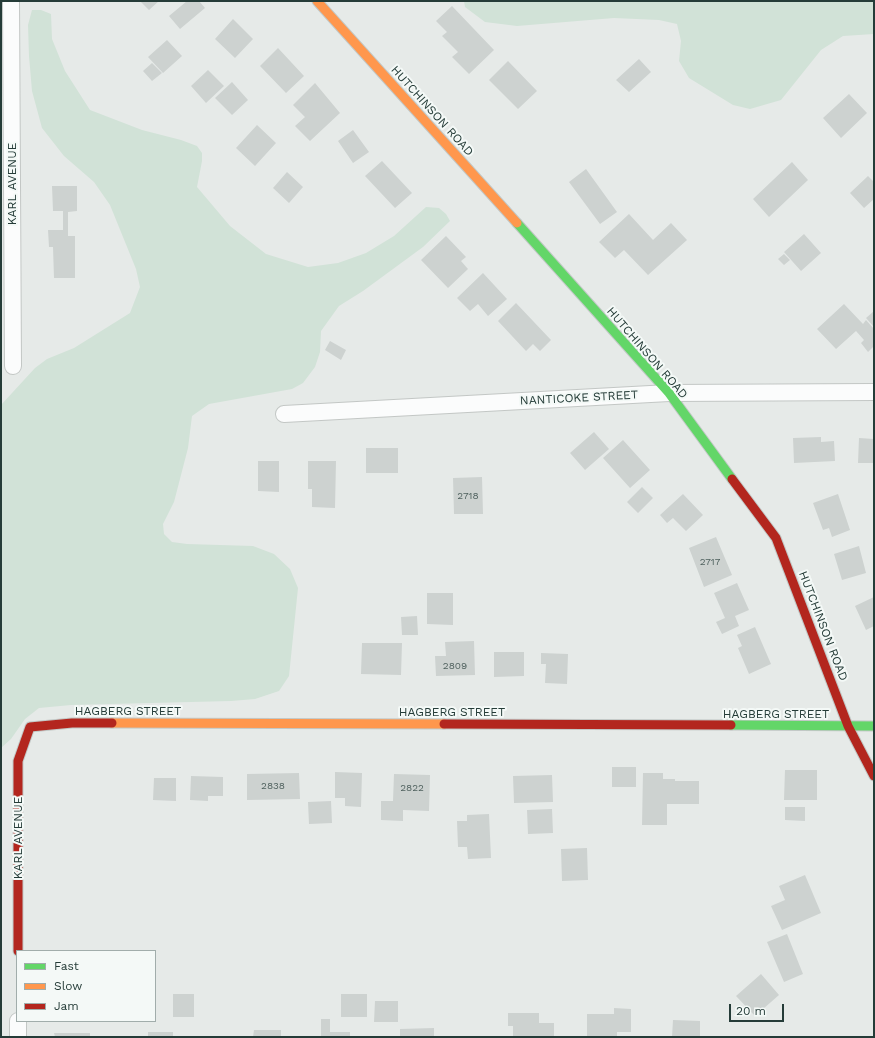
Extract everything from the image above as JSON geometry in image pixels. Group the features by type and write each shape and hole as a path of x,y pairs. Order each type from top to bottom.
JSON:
{"street":[{"name":"KARL AVENUE","path":"11,1 13,366"},
{"name":"HUTCHINSON ROAD","path":"317,1 669,393 776,538 848,726 874,776"},
{"name":"NANTICOKE STREET","path":"284,414 669,393 874,392"},
{"name":"HAGBERG STREET","path":"30,727 72,723 874,726"},
{"name":"KARL AVENUE","path":"18,950 18,761 30,727"},
{"path":"18,1022 18,1037"}],"green space":[{"path":"464,1 874,1 874,34 843,36 821,50 781,100 750,109 733,105 689,78 679,61 681,41 677,24 659,20 614,18 517,26 485,22 465,7"},
{"path":"32,10 41,10 51,14 52,39 65,71 90,110 142,130 181,140 197,146 202,153 202,161 197,187 230,226 266,254 308,267 338,263 366,253 394,236 426,207 439,208 446,214 450,221 423,247 363,291 339,306 321,331 320,352 315,367 303,383 292,389 209,404 192,416 188,448 174,502 163,524 164,534 172,542 187,544 253,546 274,554 290,569 298,588 289,676 279,691 255,699 231,701 71,705 39,708 25,719 11,739 1,748 1,405 35,368 47,359 74,348 130,313 140,287 136,269 110,205 94,182 64,156 42,128 32,91 29,56 28,25"}],"building":[{"path":"140,1 159,1 149,10"},
{"path":"187,1 199,1 205,8 180,29 169,16"},
{"path":"452,6 494,50 469,74 452,57 458,52 442,36 447,32 436,21"},
{"path":"233,19 253,39 235,58 215,39"},
{"path":"167,40 182,56 163,73 148,57"},
{"path":"278,48 304,76 286,93 260,66"},
{"path":"639,59 651,72 629,92 616,80"},
{"path":"508,61 537,91 518,109 489,80"},
{"path":"152,63 162,73 152,81 143,71"},
{"path":"208,70 224,86 206,103 191,86"},
{"path":"232,82 248,100 232,115 215,98"},
{"path":"315,83 340,113 310,141 295,126 305,117 293,105"},
{"path":"849,94 867,113 841,138 823,118"},
{"path":"257,125 276,143 255,166 236,148"},
{"path":"353,130 369,152 353,163 338,141"},
{"path":"382,161 412,193 395,208 365,176"},
{"path":"792,162 808,180 769,217 753,199"},
{"path":"586,169 617,212 600,224 569,182"},
{"path":"287,172 303,187 289,203 273,188"},
{"path":"868,176 874,182 874,199 864,208 850,193"},
{"path":"52,186 77,186 77,211 68,212 68,236 75,236 75,278 54,278 53,247 49,247 48,230 63,230 63,211 53,211"},
{"path":"629,214 653,240 671,223 687,240 648,275 624,250 615,258 599,242"},
{"path":"804,234 821,253 801,271 784,252"},
{"path":"446,236 466,257 461,261 468,269 448,288 421,260"},
{"path":"784,254 790,260 784,265 778,259"},
{"path":"483,273 507,299 488,316 478,304 470,311 457,298"},
{"path":"516,303 551,340 540,351 533,344 526,351 498,321"},
{"path":"844,304 863,324 866,320 874,329 874,346 868,352 861,343 864,340 856,331 836,349 817,329"},
{"path":"874,311 874,327 866,318"},
{"path":"330,341 346,350 341,360 325,350"},
{"path":"594,432 609,449 585,470 570,453"},
{"path":"821,437 821,442 834,441 835,461 794,463 793,438"},
{"path":"859,438 874,439 874,463 858,463"},
{"path":"623,440 650,470 630,488 603,458"},
{"path":"366,448 398,448 398,473 366,473"},
{"path":"258,461 279,461 279,492 258,491"},
{"path":"308,461 336,461 335,508 312,507 312,489 308,489"},
{"path":"482,477 483,514 454,514 453,478"},
{"path":"642,487 653,498 638,513 627,502"},
{"path":"683,494 703,515 686,531 673,518 667,523 660,515"},
{"path":"838,494 850,530 832,537 829,528 823,530 813,503"},
{"path":"716,537 732,575 704,587 689,548"},
{"path":"859,546 866,573 842,580 834,554"},
{"path":"737,583 749,610 735,616 739,626 722,634 716,622 725,618 714,593"},
{"path":"427,593 453,593 453,625 427,624"},
{"path":"874,597 874,626 866,630 855,606"},
{"path":"417,616 418,635 402,635 401,617"},
{"path":"755,627 771,664 749,674 738,648 742,646 737,635"},
{"path":"474,641 475,675 436,676 435,656 446,656 445,642"},
{"path":"362,643 402,643 401,675 361,674"},
{"path":"494,652 524,652 524,676 494,677"},
{"path":"541,653 568,654 567,684 545,683 546,664 541,664"},
{"path":"612,767 636,767 636,787 612,787"},
{"path":"785,770 817,770 817,800 784,800"},
{"path":"335,772 362,773 361,807 345,806 345,798 335,798"},
{"path":"299,773 300,799 247,800 247,774"},
{"path":"643,773 663,773 663,779 675,779 675,781 699,781 699,804 667,804 667,825 642,825"},
{"path":"394,774 430,775 429,811 403,810 403,821 381,820 381,801 393,801"},
{"path":"552,775 553,802 514,803 513,776"},
{"path":"191,776 223,777 223,796 208,796 208,801 190,800"},
{"path":"154,778 176,778 176,801 153,800"},
{"path":"331,801 332,823 309,824 308,802"},
{"path":"785,807 805,807 805,821 785,820"},
{"path":"552,809 553,833 528,834 527,810"},
{"path":"489,814 491,858 468,859 467,847 458,847 457,821 467,821 467,815"},
{"path":"587,848 588,880 562,881 561,849"},
{"path":"805,875 821,913 782,930 771,906 785,900 779,886"},
{"path":"787,934 803,974 784,982 767,942"},
{"path":"761,974 779,995 755,1016 736,996"},
{"path":"173,994 194,994 194,1017 173,1017"},
{"path":"341,994 367,994 367,1017 341,1017"},
{"path":"375,1001 398,1001 398,1022 374,1022"},
{"path":"614,1008 631,1009 631,1032 617,1032 617,1037 587,1037 587,1014 614,1014"},
{"path":"508,1013 539,1013 539,1023 554,1023 554,1037 513,1037 513,1026 508,1026"},
{"path":"321,1019 330,1019 330,1032 350,1032 350,1037 321,1037"},
{"path":"673,1020 700,1021 700,1037 672,1037"},
{"path":"434,1028 434,1037 400,1037 400,1029"},
{"path":"254,1030 281,1030 281,1037 253,1037"},
{"path":"148,1032 173,1032 173,1037 148,1037"},
{"path":"54,1033 90,1033 90,1037 55,1037"}],"traffic: fast":[{"path":"517,223 669,393 732,479"},
{"path":"731,725 874,726"}],"traffic: slow":[{"path":"317,1 517,223"},
{"path":"112,723 444,724"}],"traffic: jam":[{"path":"732,479 776,538 848,726 874,776"},
{"path":"18,950 18,761 30,727 72,723 112,723"},
{"path":"444,724 731,725"}]}
